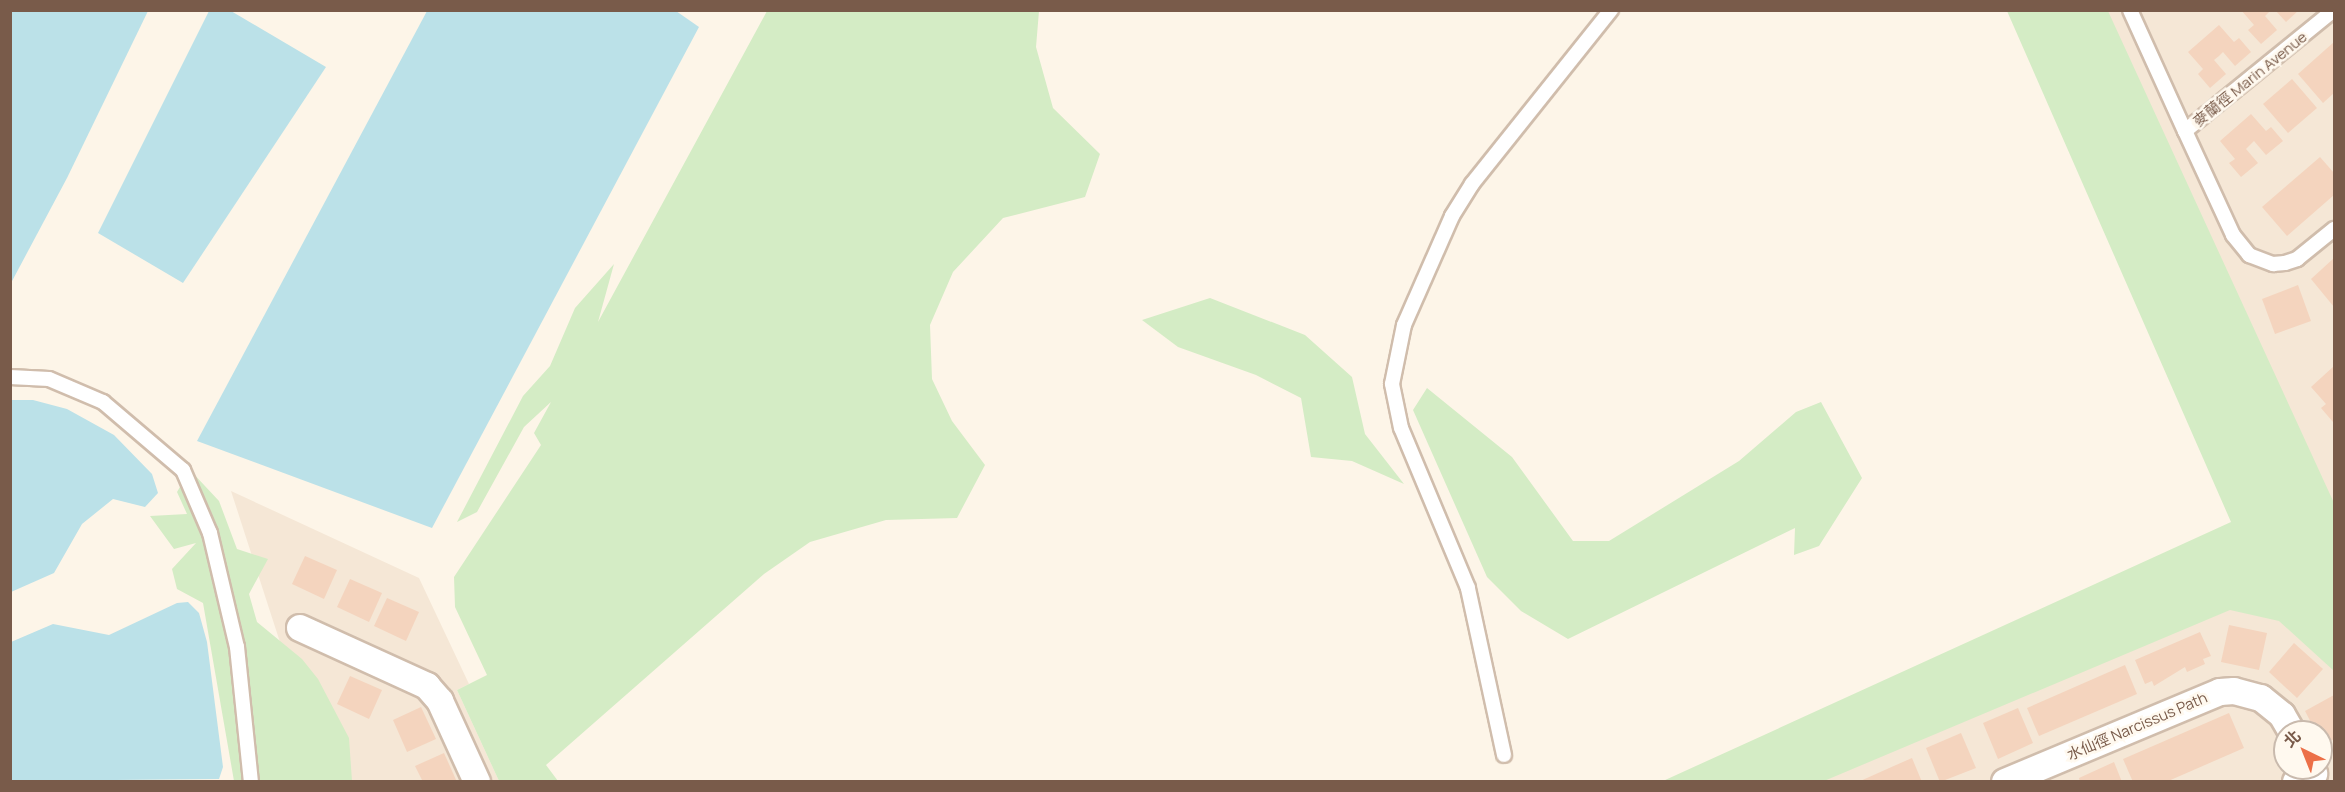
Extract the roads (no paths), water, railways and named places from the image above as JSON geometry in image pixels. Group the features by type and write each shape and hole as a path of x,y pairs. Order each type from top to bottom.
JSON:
{"street":[{"path":"300,628 427,686 440,701 477,782"},
{"name":"水仙徑 Narcissus Path","path":"2008,781 2220,692 2234,691 2261,698 2285,720"}],"lane":[{"path":"1503,755 1468,588 1401,428 1392,384 1404,325 1452,216 1472,184 1611,10"},
{"name":"麥蘭徑 Marin Avenue","path":"2130,10 2185,131 2334,10"},
{"path":"2185,131 2233,235 2249,255 2266,262 2285,263 2297,259 2334,229"},
{"path":"10,377 49,379 103,402 183,470 210,533 237,647 251,782"}],"water":[{"path":"11,10 148,11 67,178 11,283"},
{"path":"209,11 231,11 326,67 183,283 98,233"},
{"path":"427,11 676,11 699,27 432,528 197,441"},
{"path":"11,400 33,400 67,409 114,435 152,474 158,493 145,507 113,499 82,524 54,573 11,592"},
{"path":"188,602 199,613 207,642 223,767 219,779 11,781 11,642 53,624 109,635 177,603"}]}
